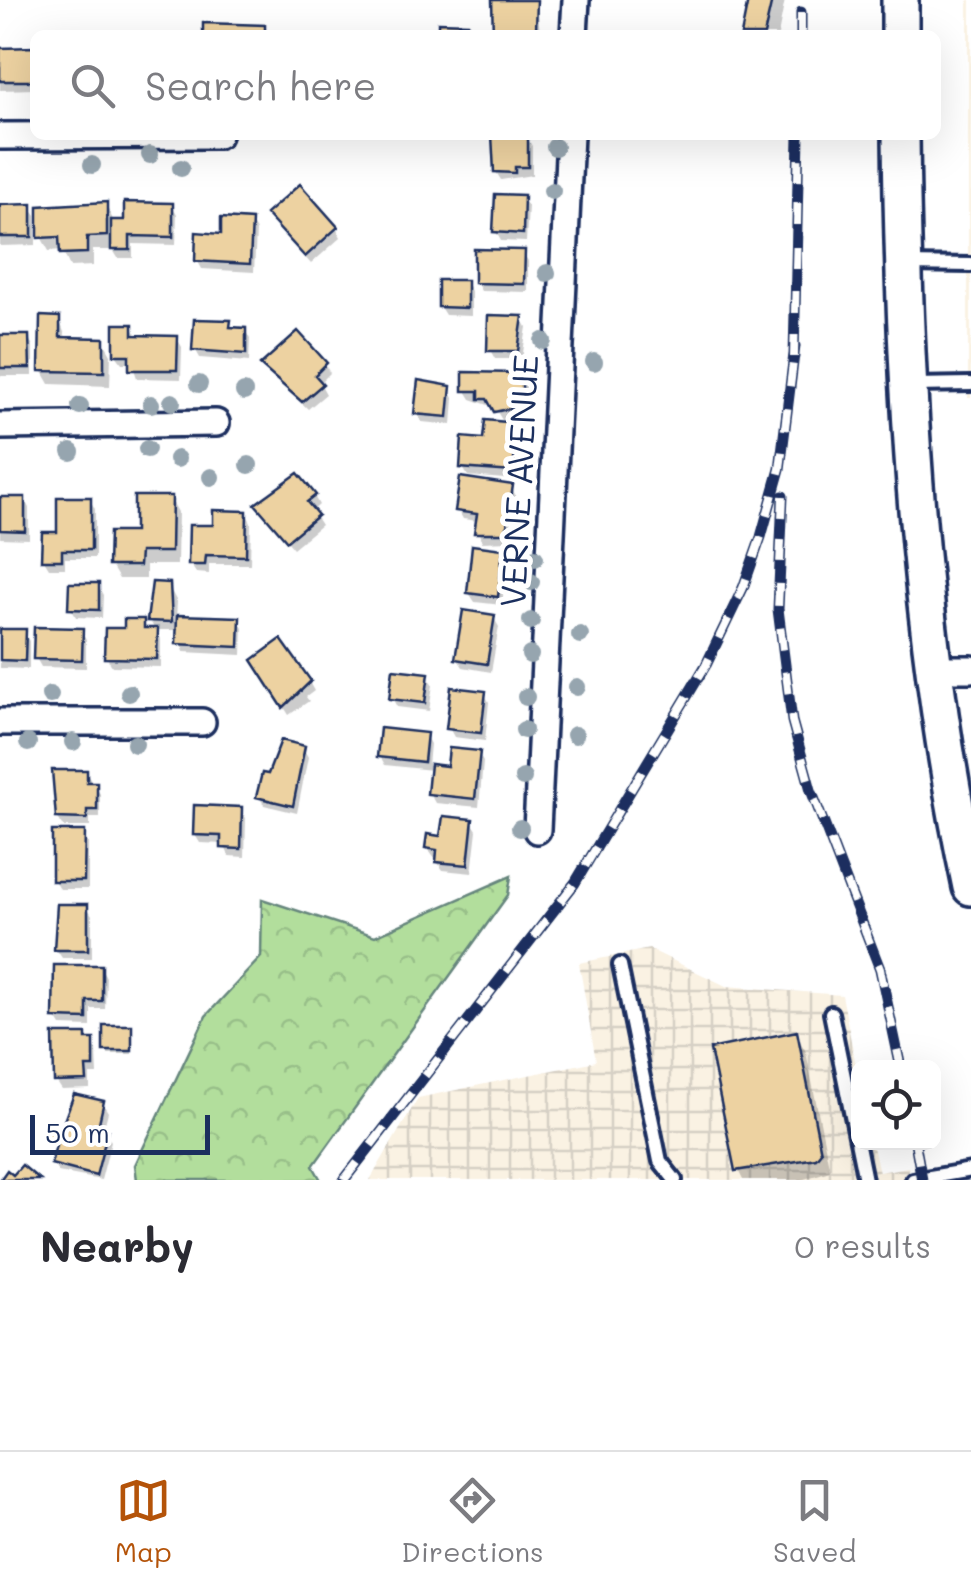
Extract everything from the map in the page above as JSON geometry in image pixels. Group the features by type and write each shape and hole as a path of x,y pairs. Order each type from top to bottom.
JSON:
{"main road":[{"path":"900,0 900,30"},
{"path":"901,140 909,385 932,670 965,830 971,887"}],"street":[{"path":"574,30 576,0"},
{"path":"0,136 30,136"},
{"name":"VERNE AVENUE","path":"537,830 570,140"},
{"path":"0,426 216,423"},
{"path":"932,670 971,669"},
{"path":"0,722 202,722"}],"lane":[{"path":"904,264 971,264"},
{"path":"909,385 971,384"},
{"path":"620,965 660,1161 675,1180"},
{"path":"832,1012 865,1180"},
{"path":"913,1180 971,1170"}],"shaded area":[{"path":"971,0 971,398 968,398"},
{"path":"649,949 726,986 842,995 855,1060 851,1060 851,1150 874,1150 879,1172 908,1167 911,1180 370,1180 418,1098 596,1061 579,963"}],"green space":[{"path":"511,876 508,895 313,1166 321,1180 137,1180 135,1165 206,1016 261,957 262,899 375,936"}],"building":[{"path":"492,0 537,0 536,30 493,30"},
{"path":"748,0 772,0 765,30 742,30"},
{"path":"438,22 468,23 468,30 438,30"},
{"path":"203,23 265,25 265,30 203,30"},
{"path":"30,47 30,81 0,81 0,48"},
{"path":"492,140 528,140 528,167 515,167 515,173 494,172"},
{"path":"300,184 338,227 305,257 266,214"},
{"path":"495,194 524,195 523,234 493,232"},
{"path":"107,202 107,236 87,237 87,253 60,254 59,237 38,238 38,206"},
{"path":"124,202 173,203 173,237 130,236 130,250 111,250 111,220 124,220"},
{"path":"32,204 32,237 0,237 0,205"},
{"path":"221,218 252,220 250,264 195,261 196,232 221,234"},
{"path":"474,249 525,250 524,284 474,283"},
{"path":"438,280 467,280 467,308 438,307"},
{"path":"488,315 523,316 518,351 487,351"},
{"path":"40,316 60,317 60,337 104,338 104,372 39,371"},
{"path":"194,319 231,320 230,327 246,328 246,354 192,350"},
{"path":"114,324 133,324 133,335 178,336 177,370 129,370 129,355 114,355"},
{"path":"298,331 327,363 315,375 323,384 302,402 260,365"},
{"path":"0,335 29,335 30,368 0,368"},
{"path":"463,372 522,373 522,406 494,412 487,399 479,399 479,391 463,391"},
{"path":"418,380 451,386 448,417 414,414"},
{"path":"485,420 517,423 513,472 460,468 462,437 483,439"},
{"path":"298,473 316,495 307,502 318,515 287,541 255,504"},
{"path":"460,477 513,485 506,533 474,533 477,514 455,511"},
{"path":"134,496 172,496 171,552 140,552 139,566 108,566 109,532 134,532"},
{"path":"0,497 25,497 25,531 0,530"},
{"path":"57,497 91,497 91,550 62,550 62,560 41,560 42,532 57,532"},
{"path":"213,510 247,511 246,556 206,555 205,565 188,565 189,525 213,525"},
{"path":"472,545 503,549 498,597 467,593"},
{"path":"152,582 170,583 172,622 147,621"},
{"path":"69,583 99,583 99,610 68,609"},
{"path":"463,610 495,615 487,664 455,659"},
{"path":"177,615 240,617 239,647 176,644"},
{"path":"124,619 144,619 144,628 158,628 157,659 104,658 105,628 124,628"},
{"path":"34,627 83,628 82,660 33,659"},
{"path":"0,629 26,629 25,661 0,660"},
{"path":"281,639 311,681 283,708 252,660"},
{"path":"393,669 429,673 425,703 389,699"},
{"path":"451,687 486,691 481,733 446,729"},
{"path":"380,728 427,733 424,762 377,757"},
{"path":"281,740 305,746 293,806 256,797 262,773 268,774"},
{"path":"449,748 480,751 475,799 427,794 430,764 447,766"},
{"path":"52,770 87,770 87,782 97,782 97,810 87,810 87,819 56,818"},
{"path":"194,805 242,807 241,849 221,848 221,836 193,835"},
{"path":"443,816 473,819 468,865 436,862 437,850 425,848 427,834 440,836"},
{"path":"52,831 85,831 84,881 52,881"},
{"path":"57,904 88,904 88,950 54,950"},
{"path":"54,965 102,965 102,1001 87,1001 87,1019 53,1018"},
{"path":"103,1025 132,1025 132,1051 103,1051"},
{"path":"797,1031 821,1152 816,1158 735,1171 710,1049"},
{"path":"53,1034 86,1034 86,1039 94,1039 94,1067 86,1067 87,1081 54,1082"},
{"path":"74,1094 104,1101 98,1127 108,1130 96,1176 51,1164 57,1141 45,1137 48,1126 61,1129"},
{"path":"22,1165 40,1180 0,1180 7,1170 13,1175"}],"railway":[{"path":"801,12 801,30"},
{"path":"794,357 799,140"},
{"path":"344,1180 575,883 706,665 743,588 780,469 795,346"},
{"path":"783,496 778,609 792,721 811,790 880,969 899,1060"},
{"path":"916,1150 922,1180"}]}
